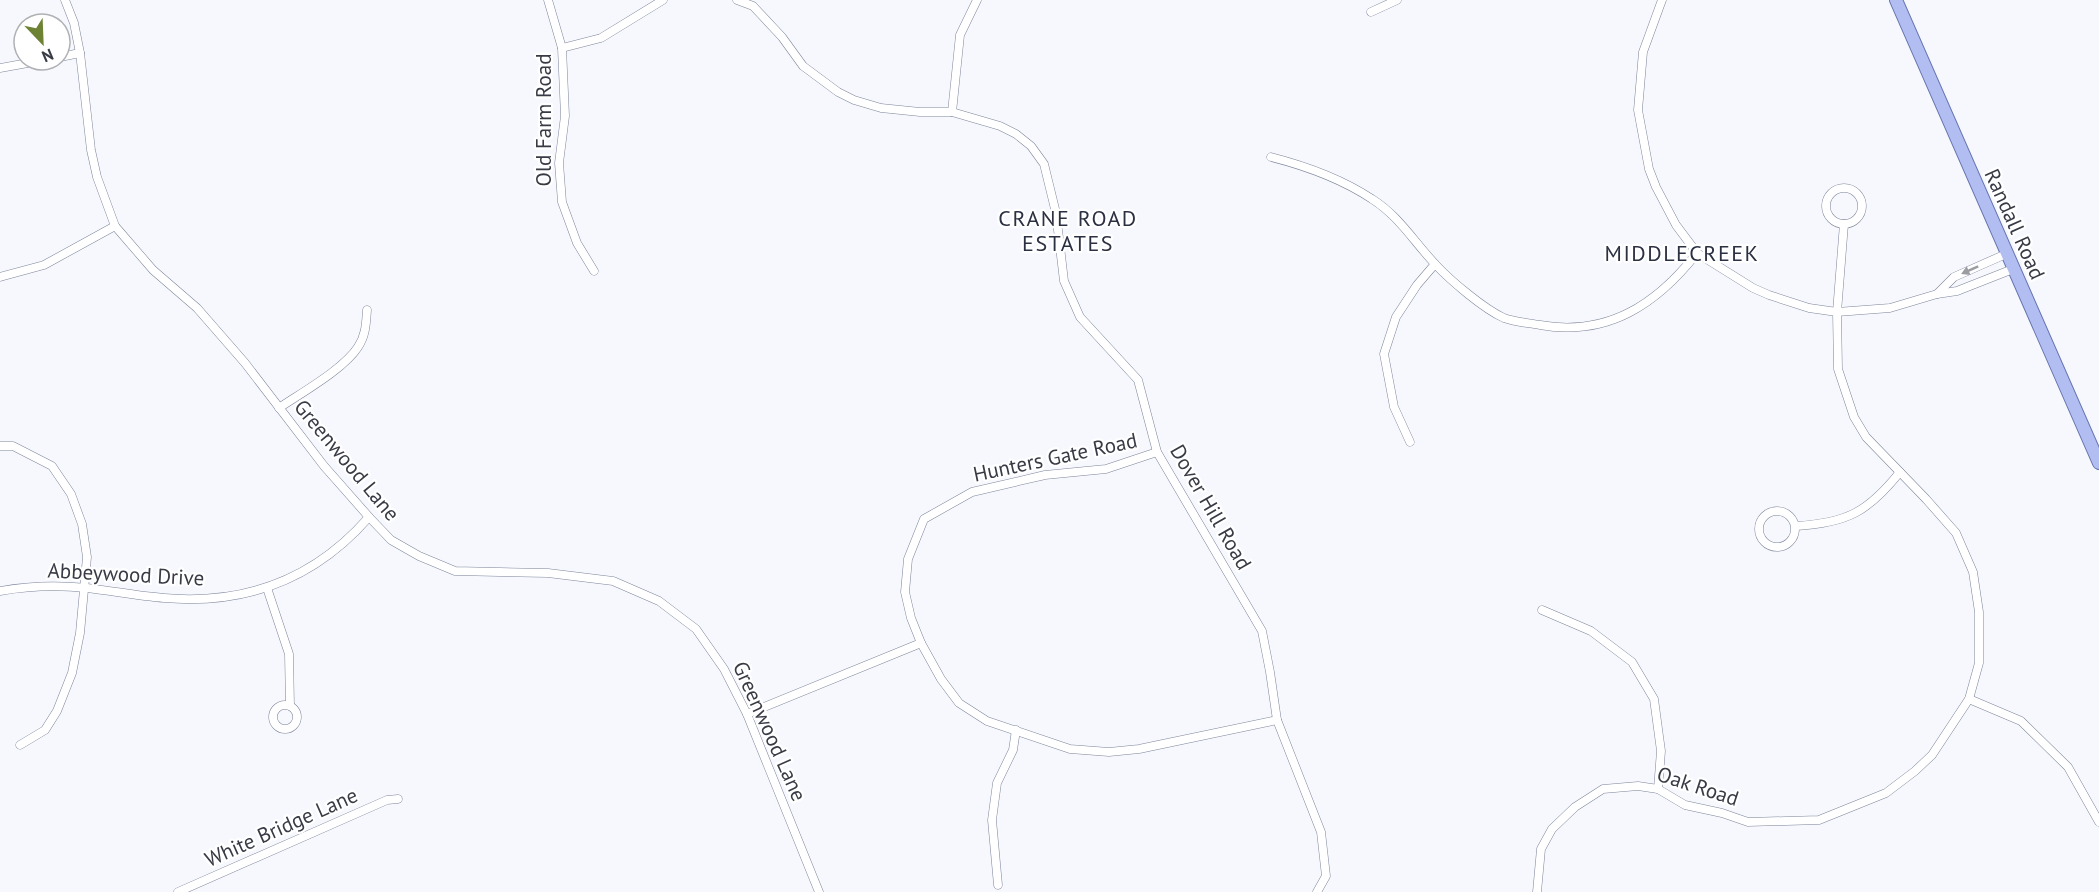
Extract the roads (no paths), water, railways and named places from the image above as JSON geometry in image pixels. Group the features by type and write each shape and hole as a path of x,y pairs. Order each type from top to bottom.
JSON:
{"main road":[{"name":"Randall Road","path":"1896,0 2099,463"}],"street":[{"name":"Greenwood Lane","path":"65,0 74,23 80,53 91,150 97,177 115,226 153,270 197,308 245,363 324,466 391,540 419,556 455,571 548,573 613,581 659,601 696,628 724,669 747,714 819,892"},
{"name":"Old Farm Road","path":"548,0 562,48 565,116 559,163 562,202 577,243 594,271"},
{"path":"562,48 601,38 663,0"},
{"name":"Dover Hill Road","path":"737,0 753,6 782,37 803,66 838,92 854,100 881,108 952,112 1000,126 1016,134 1031,146 1044,164 1056,213 1064,281 1080,317 1138,380 1157,452 1262,630 1277,720 1321,832 1326,876 1317,892"},
{"path":"952,112 960,35 977,0"},
{"path":"1371,12 1397,0"},
{"path":"1662,0 1643,52 1638,110 1647,160 1656,187 1676,225 1697,253 1753,288 1769,295 1809,308 1837,312 1890,308 1937,294 1957,291 2013,269"},
{"path":"72,55 80,53"},
{"path":"1271,157 1308,167 1373,199 1398,220 1435,264 1459,286 1504,318 1556,328 1579,327 1615,319 1635,311 1682,272 1697,253"},
{"path":"1842,188 1848,188 1858,194 1862,204 1859,216 1850,223 1844,224 1833,220 1827,210 1828,198 1842,188"},
{"name":"Oak Road","path":"1537,892 1541,849 1552,829 1575,807 1603,789 1638,786 1658,789 1685,805 1722,813 1748,822 1819,820 1886,793 1915,771 1932,755 1969,699 1979,663 1979,612 1973,572 1956,533 1866,437 1854,417 1838,369 1837,312 1844,224"},
{"path":"0,277 44,265 115,226"},
{"path":"1937,294 1953,277 2006,254"},
{"path":"1410,442 1394,407 1384,354 1396,317 1417,285 1435,264"},
{"path":"279,408 339,366 358,348 366,330 367,310"},
{"path":"0,446 13,446 52,466 71,494 82,524 87,557 85,588 72,673 57,711 45,730 20,745"},
{"name":"Hunters Gate Road","path":"1157,452 1106,469 1045,475 972,492 924,519 908,559 904,592 910,618 921,643 941,679 959,703 987,721 1070,749 1109,752 1139,749 1277,720"},
{"path":"1796,526 1815,525 1853,515 1870,505 1900,472"},
{"path":"1773,511 1790,515 1796,526 1791,541 1781,547 1769,545 1760,536 1762,518 1773,511"},
{"name":"Abbeywood Drive","path":"0,591 53,586 165,598 201,599 233,596 267,588 316,564 349,540 369,517"},
{"path":"267,588 289,654 290,706"},
{"path":"1542,610 1591,631 1632,662 1654,699 1661,751 1658,789"},
{"path":"747,714 921,643"},
{"path":"1969,699 2021,721 2068,767 2099,822"},
{"path":"998,885 992,820 997,783 1013,750 1016,730"},
{"name":"White Bridge Lane","path":"178,892 387,800 398,799"}],"district":[{"name":"CRANE ROAD ESTATES","path":"1068,230"},
{"name":"MIDDLECREEK","path":"1682,253"}]}
